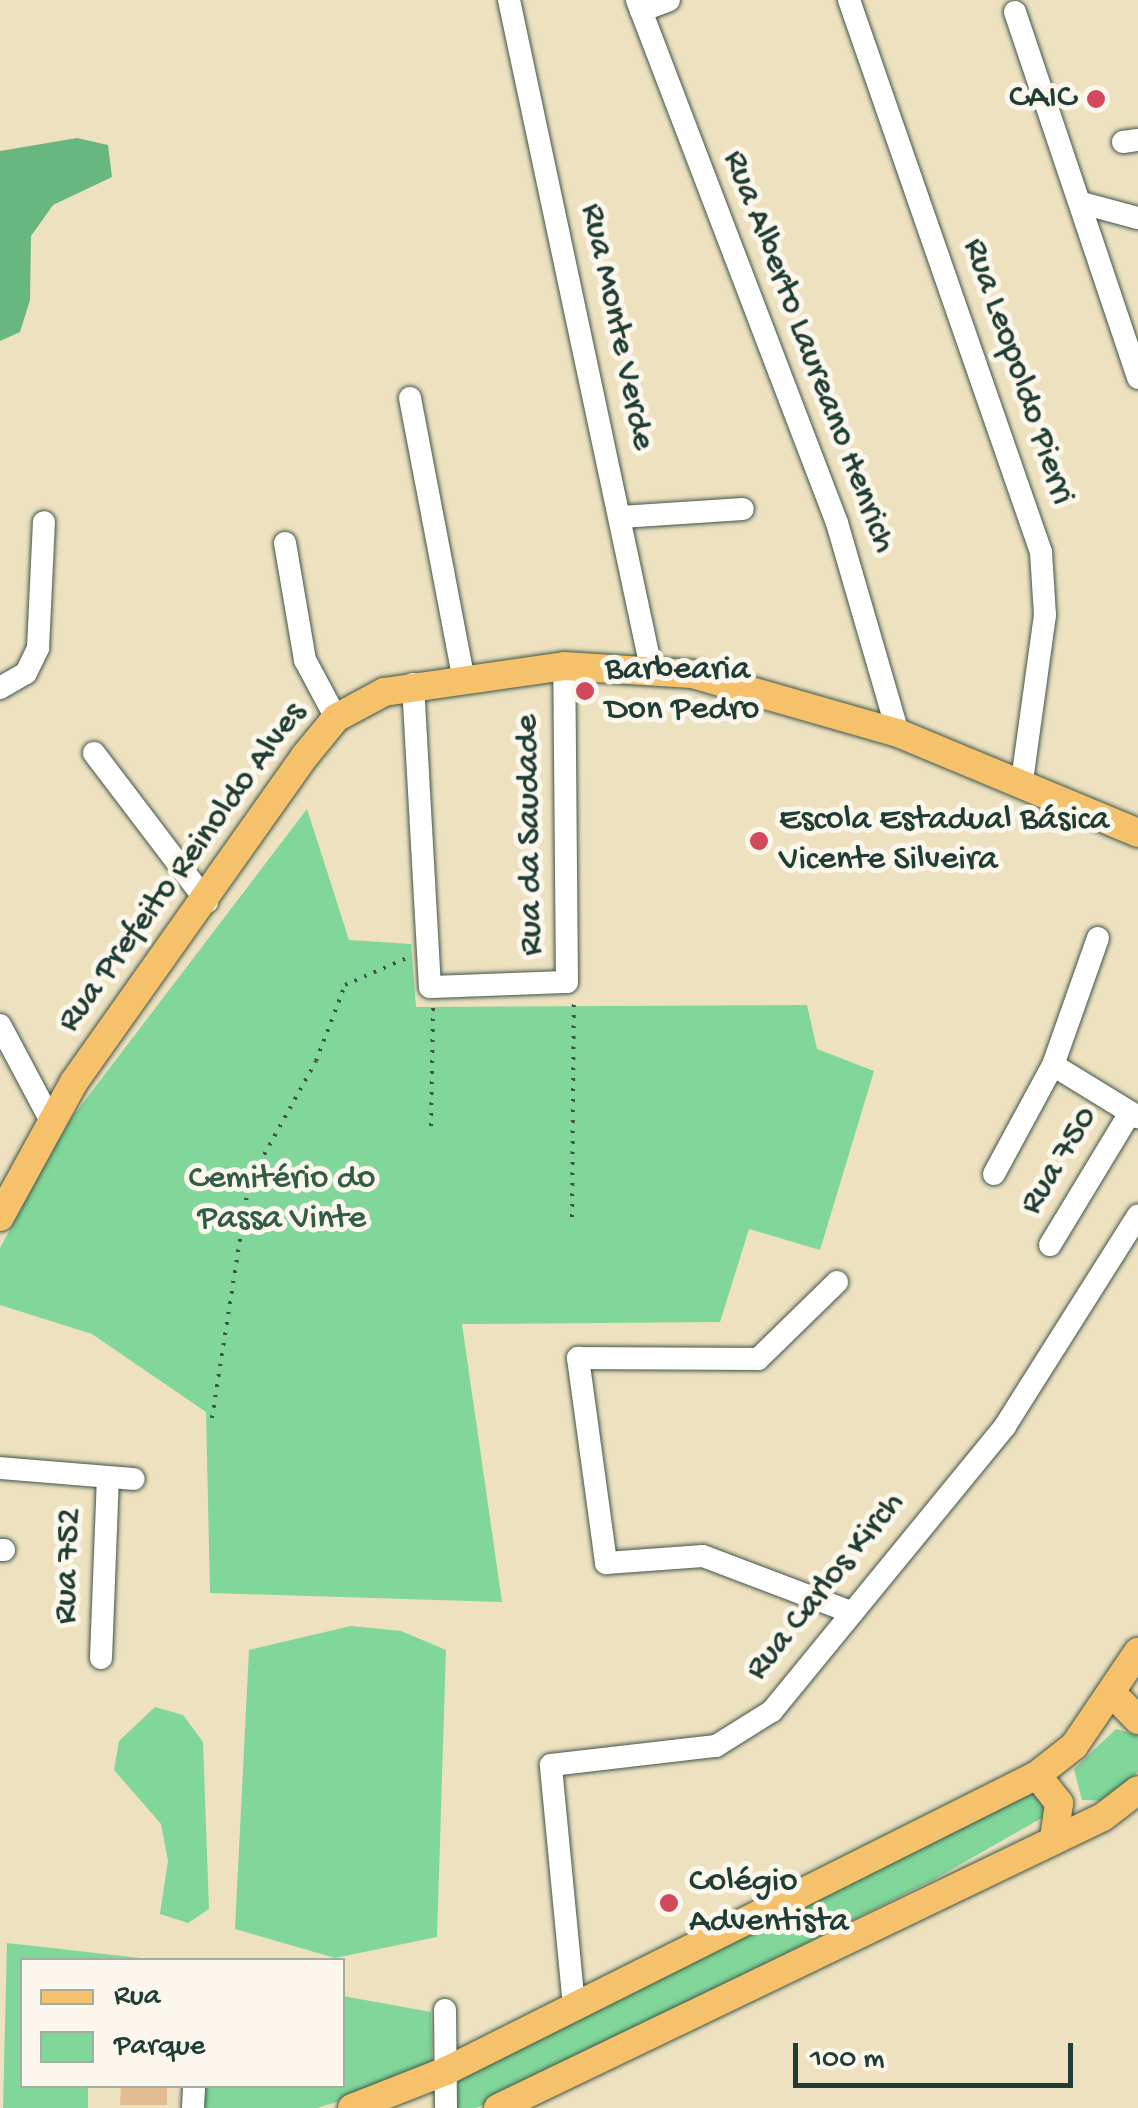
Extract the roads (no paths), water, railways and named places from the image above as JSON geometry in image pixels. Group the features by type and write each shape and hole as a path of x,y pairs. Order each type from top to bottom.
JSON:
{"main road":[{"name":"Rua Prefeito Reinoldo Alves","path":"0,1218 51,1121 336,718 413,684 463,675 564,666 652,668 898,733 1022,780 1138,834"},
{"path":"352,2108 446,2070 1037,1776 1113,1694 1138,1652"},
{"path":"1113,1694 1138,1720"},
{"path":"1037,1776 1059,1802 1054,1838"},
{"path":"498,2108 1054,1838 1138,1790"}],"street":[{"name":"Rua Monte Verde","path":"509,0 652,668"},
{"path":"639,6 669,0"},
{"name":"Rua Leopoldo Pierri","path":"849,0 1038,537 1044,616 1022,780"},
{"name":"Rua Alberto Laureano Henrich","path":"639,6 837,523 898,733"},
{"path":"1015,12 1138,378"},
{"path":"1082,203 1138,218"},
{"path":"410,398 463,675"},
{"path":"620,517 743,509"},
{"path":"0,688 26,673 38,648 44,522"},
{"path":"284,543 305,660 336,718"},
{"name":"Rua da Saudade","path":"413,684 430,987 568,982 564,666"},
{"path":"94,754 207,902"},
{"path":"994,1174 1053,1066 1098,938"},
{"path":"0,1025 51,1121"},
{"path":"1053,1066 1134,1115"},
{"name":"Rua 750","path":"1050,1245 1134,1115"},
{"name":"Rua Carlos Kirch","path":"574,2006 551,1765 689,1752 736,1738 782,1699 1046,1370 1138,1216"},
{"path":"837,1282 758,1359 578,1358 606,1563 702,1556 853,1613"},
{"path":"0,1468 134,1479"},
{"name":"Rua 752","path":"100,1658 108,1478"},
{"path":"445,2010 446,2108"}],"place":[{"name":"CAIC","path":"1096,99"},
{"name":"Barbearia Don Pedro","path":"585,691"},
{"name":"Escola Estadual Básica Vicente Silveira","path":"759,841"},
{"name":"Colégio Adventista","path":"669,1903"}],"park label":[{"name":"Cemitério do Passa Vinte","path":"282,1200"}]}
